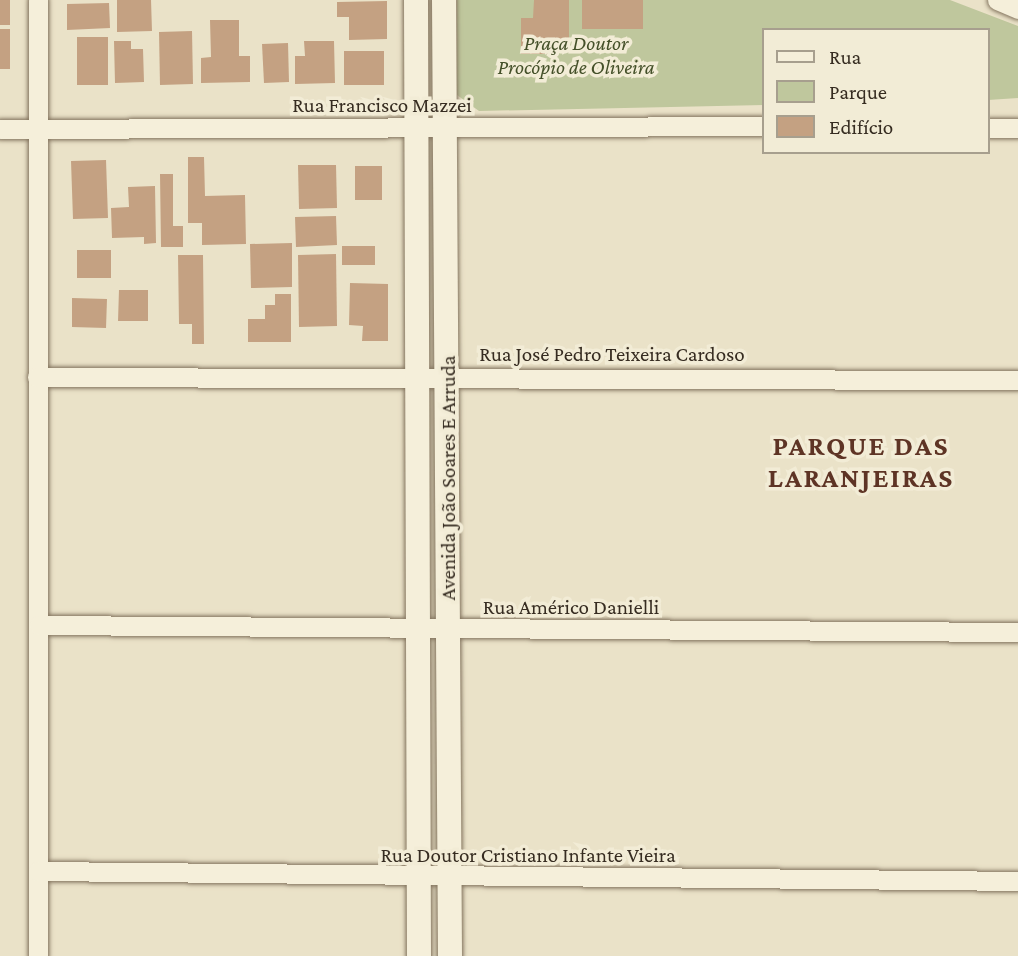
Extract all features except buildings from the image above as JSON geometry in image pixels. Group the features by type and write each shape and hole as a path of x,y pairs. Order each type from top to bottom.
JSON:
{"street":[{"path":"38,0 38,956"},
{"name":"Avenida João Soares E Arruda","path":"416,0 419,956"},
{"name":"Avenida João Soares E Arruda","path":"444,0 450,956"},
{"path":"997,0 1018,9"},
{"name":"Rua Francisco Mazzei","path":"0,129 762,126"},
{"path":"990,128 1018,128"},
{"name":"Rua José Pedro Teixeira Cardoso","path":"37,377 447,375 1018,380"},
{"name":"Rua Américo Danielli","path":"39,625 416,630 1018,632"},
{"name":"Rua Doutor Cristiano Infante Vieira","path":"38,871 419,878 1018,881"}],"green space":[{"name":"Praça Doutor Procópio de Oliveira","path":"457,0 950,0 1018,26 1018,98 990,100 990,28 762,28 762,105 479,111 457,95"}],"district":[{"name":"PARQUE DAS LARANJEIRAS","path":"861,462"}]}
